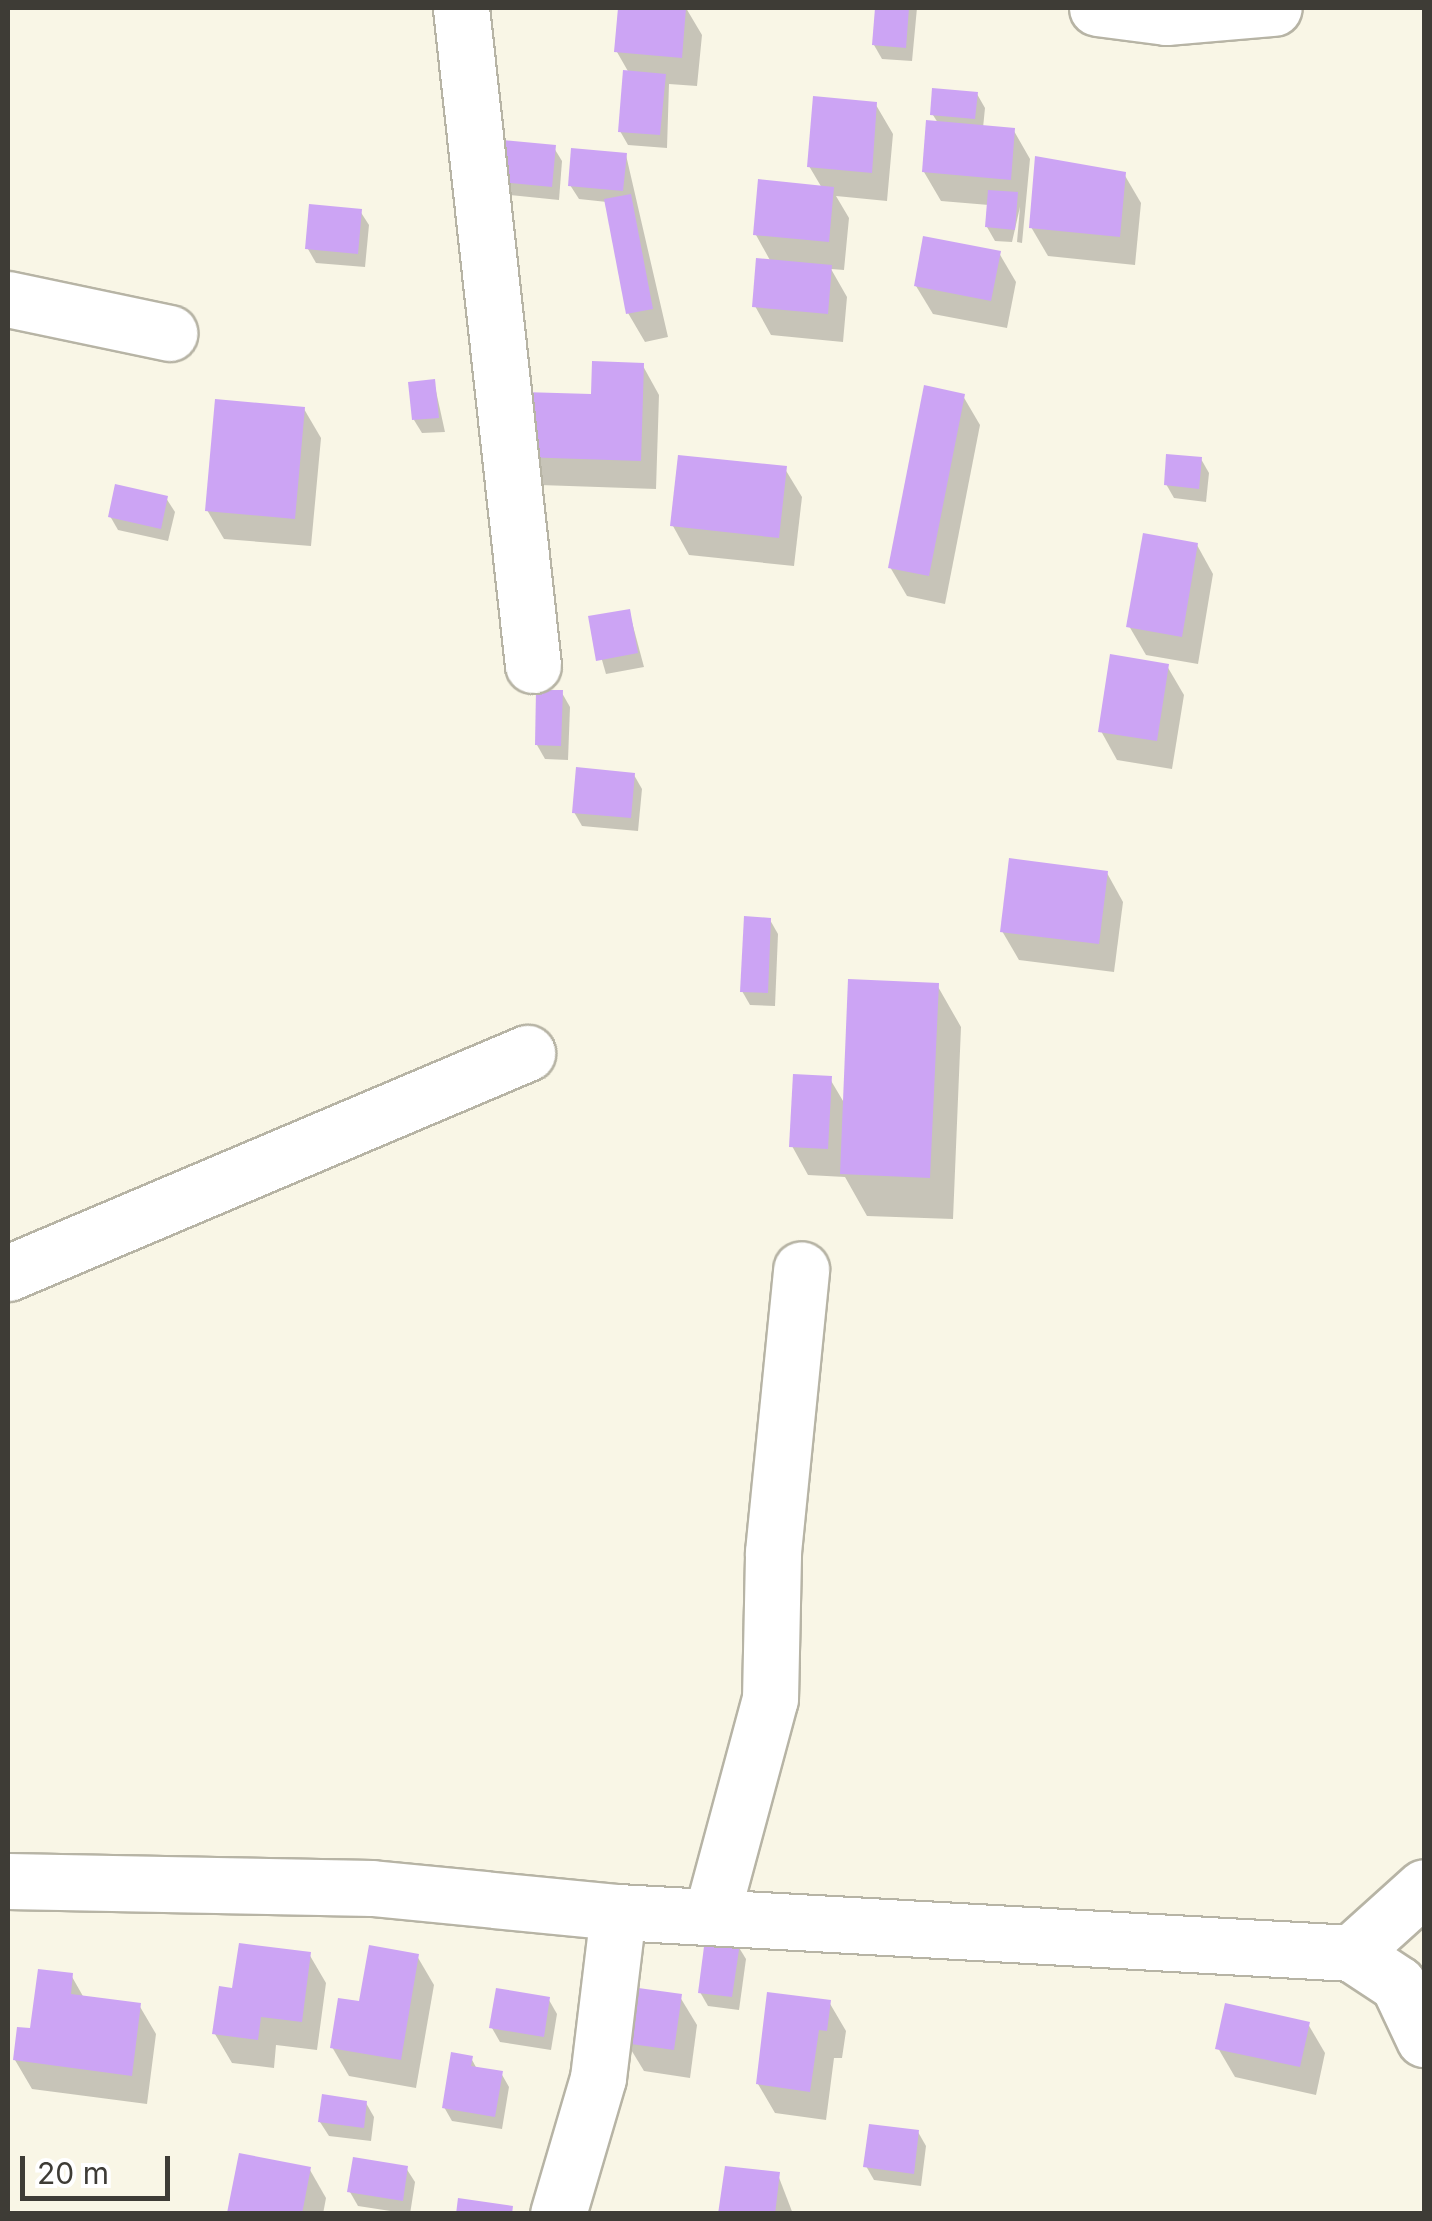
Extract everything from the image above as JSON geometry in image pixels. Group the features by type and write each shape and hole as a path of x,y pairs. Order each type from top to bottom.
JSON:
{"street":[{"path":"461,8 532,665"},
{"path":"1097,8 1166,18 1274,8"},
{"path":"8,299 168,334"},
{"path":"8,1273 526,1053"},
{"path":"711,1917 770,1699 773,1552 800,1269"},
{"path":"8,1880 372,1888 618,1912 1351,1953 1398,1984 1424,2039"},
{"path":"1351,1953 1424,1887"},
{"path":"558,2214 598,2078 618,1912"}],"building":[{"path":"618,8 686,8 682,58 614,52"},
{"path":"875,8 909,8 906,48 872,45"},
{"path":"623,70 666,74 660,135 618,132"},
{"path":"932,88 978,92 975,119 930,115"},
{"path":"813,96 877,102 872,173 807,167"},
{"path":"926,120 1015,128 1011,180 922,172"},
{"path":"503,140 556,145 552,187 499,182"},
{"path":"571,148 627,153 623,191 568,186"},
{"path":"1035,156 1126,172 1120,237 1029,228"},
{"path":"758,179 834,187 829,242 753,235"},
{"path":"988,190 1018,192 1015,230 985,227"},
{"path":"631,194 653,309 626,314 604,199"},
{"path":"309,204 362,209 358,254 305,249"},
{"path":"923,236 1001,251 991,301 914,286"},
{"path":"756,258 832,265 828,314 752,307"},
{"path":"592,361 644,363 641,461 521,457 523,392 591,394"},
{"path":"435,379 439,418 412,420 408,382"},
{"path":"924,385 965,394 929,576 888,568"},
{"path":"215,399 305,407 295,519 205,511"},
{"path":"1166,454 1202,457 1199,489 1164,485"},
{"path":"678,455 787,466 779,538 670,526"},
{"path":"115,484 168,496 161,529 108,517"},
{"path":"1143,533 1198,543 1182,637 1126,627"},
{"path":"630,609 638,653 596,661 588,616"},
{"path":"1110,654 1169,664 1157,741 1098,732"},
{"path":"536,690 563,690 561,746 535,745"},
{"path":"576,767 635,773 631,818 572,813"},
{"path":"1009,858 1108,871 1099,944 1000,932"},
{"path":"744,916 771,918 768,993 740,992"},
{"path":"848,979 939,983 930,1178 840,1174"},
{"path":"793,1074 832,1076 828,1149 789,1147"},
{"path":"705,1939 740,1943 732,1997 698,1993"},
{"path":"239,1943 311,1952 302,2022 261,2017 258,2040 212,2034 219,1986 232,1988"},
{"path":"369,1945 419,1954 401,2060 330,2048 338,1998 359,2001"},
{"path":"38,1969 73,1973 71,1994 141,2003 132,2076 13,2060 17,2027 30,2028"},
{"path":"631,1987 682,1994 674,2050 624,2043"},
{"path":"496,1988 550,1997 544,2037 489,2028"},
{"path":"767,1992 831,2000 827,2031 819,2030 810,2092 756,2084"},
{"path":"1225,2003 1310,2022 1300,2067 1215,2049"},
{"path":"451,2052 473,2056 471,2066 503,2071 495,2117 442,2108"},
{"path":"322,2094 367,2101 364,2128 318,2122"},
{"path":"869,2124 919,2130 914,2174 863,2167"},
{"path":"239,2153 311,2167 302,2214 227,2213"},
{"path":"353,2157 408,2166 403,2201 347,2192"},
{"path":"725,2166 780,2172 775,2214 718,2214"},
{"path":"458,2198 513,2206 512,2214 456,2214"}]}
